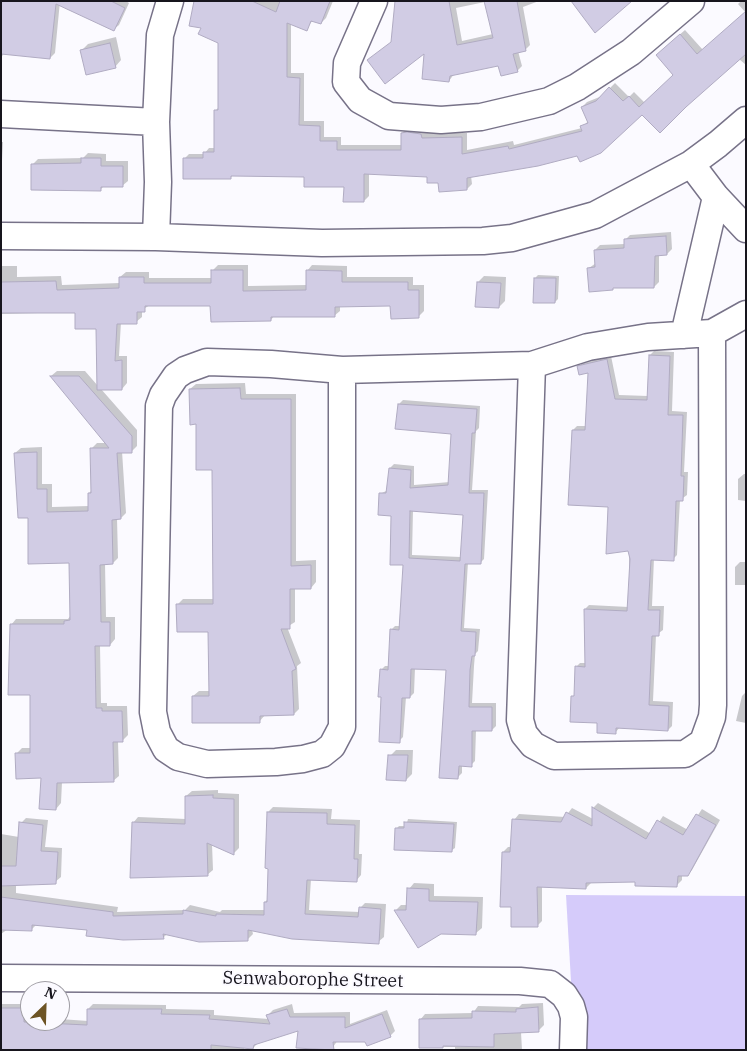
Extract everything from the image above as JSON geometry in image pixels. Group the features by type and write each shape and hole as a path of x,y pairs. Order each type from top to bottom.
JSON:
{"street":[{"path":"156,237 158,182 156,122 160,35 170,1"},
{"path":"374,1 347,63 346,82 360,100 389,116 405,119 441,120 481,117 549,101 577,87 631,52 692,1"},
{"path":"1,114 156,122"},
{"path":"1,236 156,237 322,243 483,241 512,238 595,215 691,164 746,120"},
{"path":"691,164 716,197 746,228"},
{"path":"684,335 716,197"},
{"path":"342,370 342,727 332,746 322,754 303,759 276,762 207,764 178,757 166,749 157,732 153,712 159,406 163,395 176,376 185,370 207,362 271,364 342,370 532,365 588,347 648,337 712,333 746,314"},
{"path":"532,365 520,720 522,730 533,745 554,756 685,754 703,742 712,717 713,705 712,333"},
{"name":"Senwaborophe Street","path":"1,978 520,981 550,984 564,995 572,1006 574,1017 573,1050"}],"shaded area":[{"path":"566,895 746,896 746,1050 575,1050"}],"building":[{"path":"1,1 111,1 125,8 114,31 56,4 50,59 1,54"},
{"path":"194,1 252,1 276,12 280,1 330,1 321,24 311,21 307,31 287,23 287,77 300,78 299,125 320,126 320,141 337,141 337,150 401,150 401,133 407,132 421,134 422,138 462,137 462,154 508,146 509,149 582,131 580,126 588,123 581,107 596,101 609,87 623,101 629,96 639,107 673,75 656,55 680,34 697,54 746,11 746,54 686,107 660,133 642,115 601,153 580,162 577,156 538,166 467,178 467,190 439,192 438,183 427,183 427,177 364,174 364,202 343,202 344,187 304,187 304,177 231,176 231,179 183,179 183,158 203,158 203,152 214,152 214,110 218,110 218,43 198,34 201,28 189,26"},
{"path":"395,1 449,1 457,45 493,38 484,1 517,1 526,51 513,54 518,72 501,76 498,66 450,76 449,82 422,79 424,54 385,84 367,60 391,42"},
{"path":"571,1 632,1 595,33"},
{"path":"110,43 116,68 86,75 80,50"},
{"path":"81,158 101,158 101,166 123,166 123,187 101,187 101,191 31,190 31,164 81,163"},
{"path":"666,236 667,255 655,256 654,288 613,288 613,290 589,292 587,268 595,267 594,250 624,248 624,239"},
{"path":"211,270 243,270 243,291 306,290 306,270 342,271 342,282 408,282 408,290 419,290 419,318 391,319 390,306 335,307 335,317 271,317 271,321 211,322 210,306 145,306 145,312 137,312 137,324 117,324 115,361 122,360 122,390 97,390 96,329 75,329 75,313 1,313 1,282 56,281 57,290 119,288 119,277 144,277 144,283 211,283"},
{"path":"534,278 556,278 555,303 533,303"},
{"path":"477,282 501,283 499,308 475,307"},
{"path":"649,355 670,356 668,415 683,415 681,476 684,476 683,501 676,501 674,561 651,560 648,610 660,610 659,636 652,636 649,705 669,706 668,731 616,728 616,734 597,733 597,723 570,722 571,696 574,696 575,666 585,667 584,609 627,611 630,559 628,551 606,554 608,507 568,505 572,430 585,430 588,373 579,375 577,366 607,359 615,399 647,400"},
{"path":"50,376 79,376 132,436 132,453 117,453 121,519 112,520 113,564 100,565 101,622 110,622 110,646 95,646 96,708 102,708 102,711 122,711 123,742 113,742 114,782 57,783 56,810 39,809 41,778 16,779 15,753 30,753 30,695 8,695 10,624 64,624 64,621 70,620 69,563 28,564 28,518 18,518 14,453 37,452 37,489 47,489 47,512 88,511 88,493 91,493 90,448 109,448"},
{"path":"240,388 241,399 291,399 291,566 311,565 311,589 290,589 290,629 281,629 296,669 292,671 294,715 260,716 260,723 192,723 192,696 209,696 208,632 177,632 176,604 213,604 212,470 196,470 196,424 190,425 189,389"},
{"path":"398,404 477,409 475,433 472,433 469,493 484,493 481,564 465,564 461,631 476,632 475,656 472,656 470,670 469,707 492,707 492,731 472,731 472,767 459,766 458,779 439,778 446,670 411,669 410,698 402,698 400,743 379,742 381,697 378,697 380,669 388,670 390,629 399,630 403,565 390,565 391,516 378,515 379,493 386,493 389,468 411,470 410,488 448,485 451,434 395,429","holes":["410,511 463,515 460,561 409,558"]},
{"path":"388,755 408,755 406,781 386,780"},
{"path":"213,795 213,798 234,799 234,855 207,843 208,876 130,878 132,822 185,824 185,796"},
{"path":"592,807 646,839 657,820 683,835 696,814 716,825 688,876 678,876 677,887 635,886 635,882 586,883 586,889 537,887 538,927 511,927 511,907 500,907 502,852 510,852 512,819 561,822 566,812 592,826"},
{"path":"267,812 327,813 327,824 355,825 354,859 358,859 357,882 307,880 305,914 358,917 359,907 381,909 379,944 292,939 248,930 248,941 199,942 163,934 164,939 123,940 86,936 87,930 32,925 32,931 1,930 1,897 113,912 113,916 183,914 183,910 216,916 216,914 264,915 264,902 267,902 268,869 265,868"},
{"path":"19,822 43,825 41,851 58,852 56,884 1,886 1,866 16,866"},
{"path":"404,822 454,824 452,852 394,850 395,828 404,828"},
{"path":"407,888 429,889 429,901 478,902 476,935 441,934 418,948 394,910 406,910"},
{"path":"538,1007 539,1032 494,1034 494,1047 443,1046 443,1048 419,1048 419,1019 472,1018 472,1011 516,1012 516,1009"},
{"path":"1,1008 20,1008 20,1031 70,1031 70,1024 87,1025 87,1009 162,1009 161,1014 210,1015 209,1019 270,1024 266,1015 287,1009 290,1017 345,1017 345,1028 382,1014 391,1037 367,1046 365,1042 333,1042 334,1050 296,1048 298,1031 254,1045 253,1049 211,1045 211,1050 1,1050"}]}
